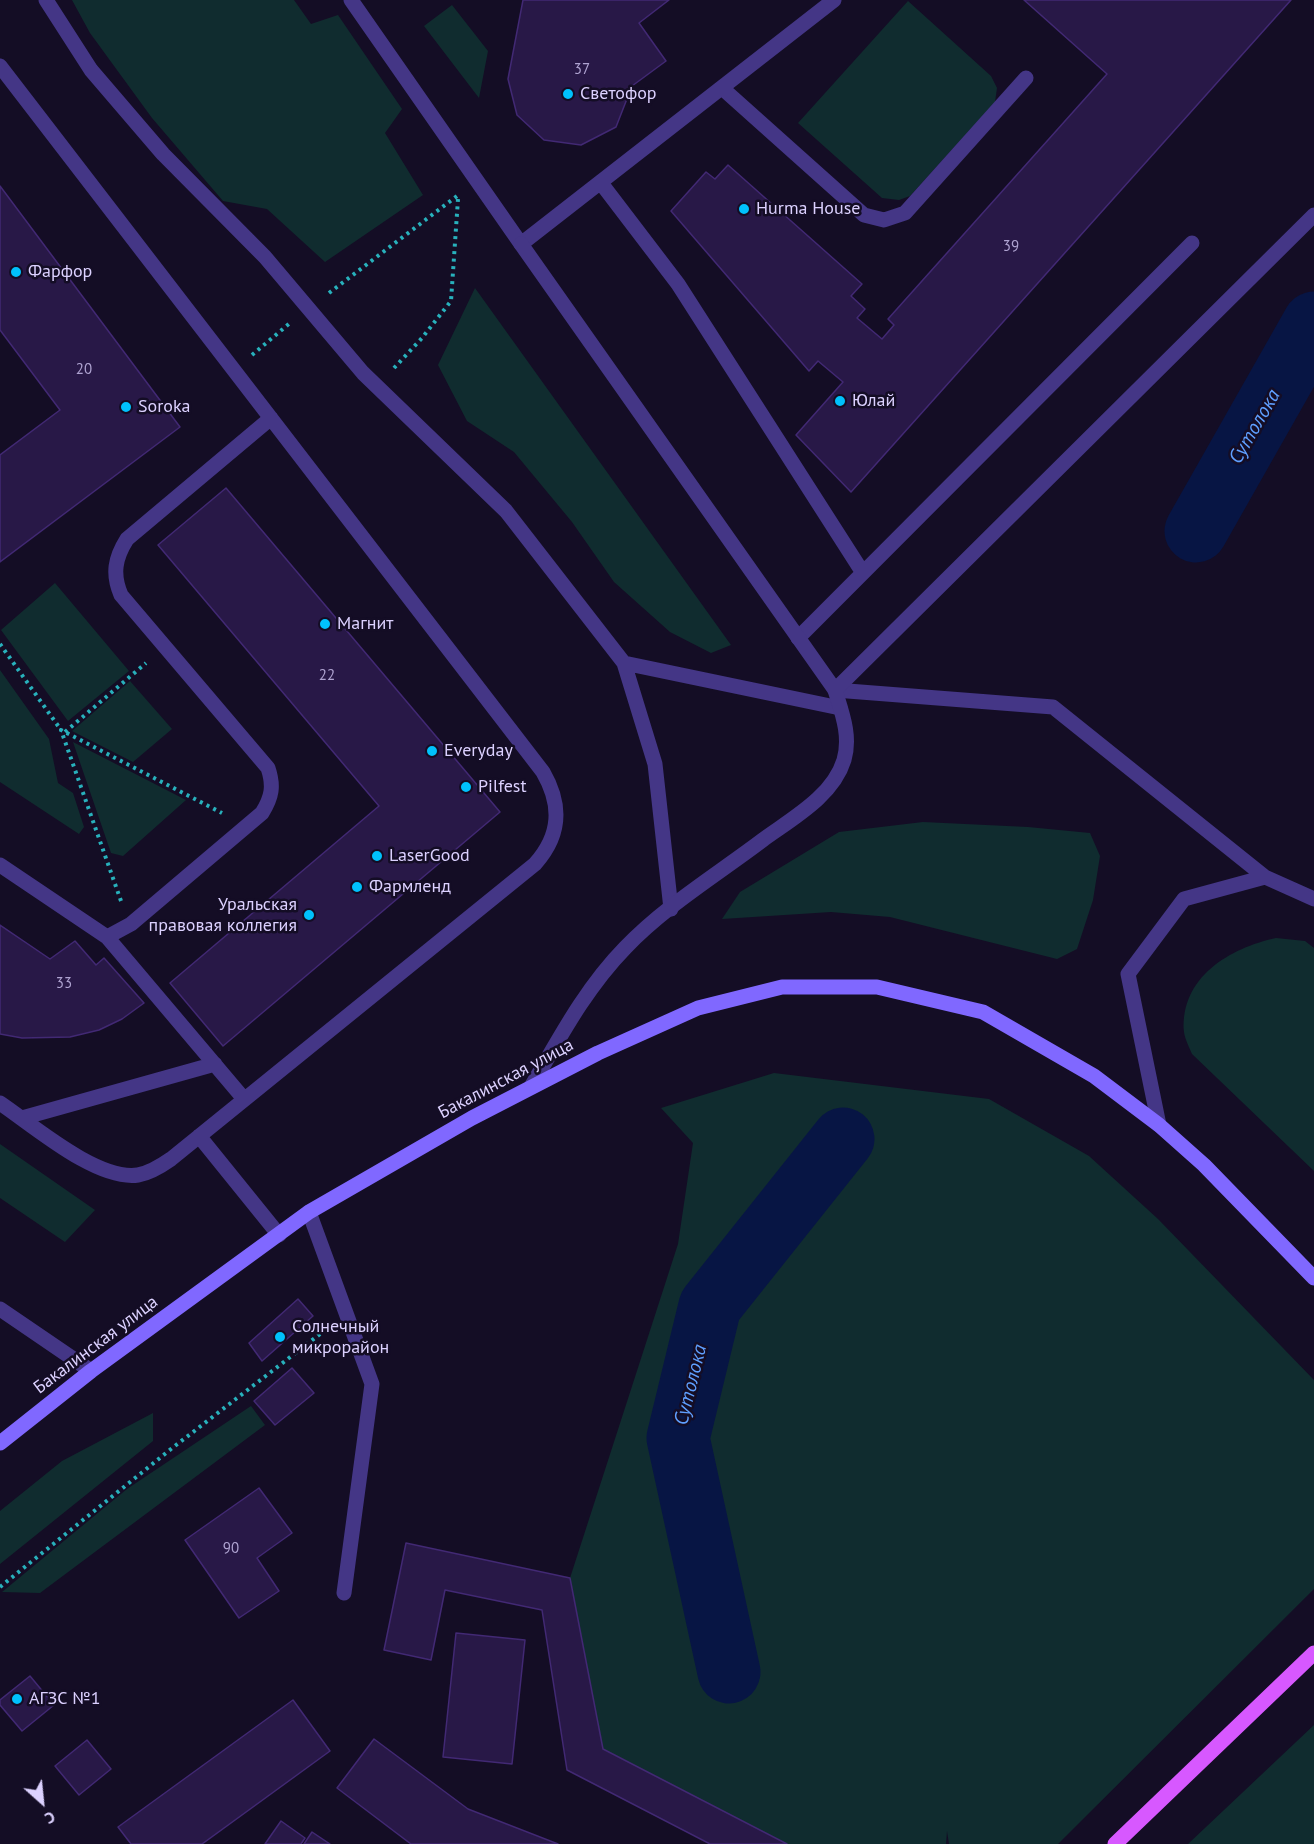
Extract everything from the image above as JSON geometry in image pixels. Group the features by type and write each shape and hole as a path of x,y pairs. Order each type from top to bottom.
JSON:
{"main road":[{"name":"Бакалинская улица","path":"0,1443 91,1371 309,1212 472,1118 598,1053 698,1008 782,987 878,987 983,1012 1094,1076 1159,1125 1204,1165 1314,1278"},
{"path":"1115,1844 1314,1653"}],"street":[{"path":"46,0 91,70 163,154 265,257 377,386 506,511 624,663 654,764 671,909"},
{"path":"351,0 835,690 848,736 844,762 824,793 626,946 602,973 580,1004 531,1087"},
{"path":"521,244 834,0"},
{"path":"0,66 543,772 553,789 558,809 553,839 535,864 199,1136 155,1169 138,1175 121,1175 96,1168 0,1103"},
{"path":"722,88 864,214 884,220 905,213 1026,78"},
{"path":"601,183 678,284 863,573"},
{"path":"835,690 1314,214"},
{"path":"798,638 1192,243"},
{"path":"107,937 129,925 262,813 270,800 272,781 268,768 121,595 116,583 115,569 118,554 127,540 271,418"},
{"path":"624,663 840,708"},
{"path":"835,690 1053,707 1265,878 1314,899"},
{"path":"0,865 107,937 244,1099"},
{"path":"1159,1125 1128,974 1184,899 1265,878"},
{"path":"22,1118 215,1064"},
{"path":"199,1136 279,1235"},
{"path":"309,1212 372,1384 344,1593"},
{"path":"0,1309 91,1371"}],"path":[{"path":"234,370 309,309 458,195 451,301 422,338 377,386"},
{"path":"0,644 63,732 129,925"},
{"path":"63,732 165,647"},
{"path":"63,732 246,826"},
{"path":"0,1587 171,1449 346,1314"}],"green space":[{"path":"72,0 294,0 311,24 338,15 402,109 385,133 423,195 325,262 267,209 223,201 152,118 90,33"},
{"path":"908,1 991,76 997,88 995,102 910,196 899,200 882,198 798,123"},
{"path":"452,5 488,51 479,98 424,26"},
{"path":"475,288 731,645 711,653 670,632 614,582 572,522 514,452 467,421 438,365"},
{"path":"55,583 129,671 68,721 1,630"},
{"path":"0,670 49,739 58,783 73,793 84,827 79,834 0,782"},
{"path":"130,681 172,729 133,762 72,731"},
{"path":"73,742 186,800 123,856 111,853"},
{"path":"923,822 1028,827 1090,833 1100,856 1093,900 1077,949 1057,959 890,917 831,912 722,919 740,892 839,832"},
{"path":"1276,938 1305,941 1314,948 1314,1171 1192,1054 1184,1032 1185,1013 1190,996 1199,981 1211,968 1242,949"},
{"path":"774,1073 989,1099 1089,1156 1158,1219 1314,1380 1314,1589 1058,1844 949,1844 947,1831 946,1844 787,1844 603,1749 570,1578 678,1244 693,1143 661,1108"},
{"path":"0,1144 95,1210 65,1242 0,1198"},
{"path":"251,1406 265,1425 40,1593 2,1592 127,1489"},
{"path":"153,1413 153,1441 0,1564 0,1511 62,1461"},
{"path":"1314,1725 1314,1844 1188,1844"}],"building":[{"path":"523,0 669,0 639,23 666,61 632,86 616,127 581,145 544,140 517,115 508,79"},
{"path":"1024,0 1291,0 851,492 796,435 843,382 818,361 809,371 671,211 706,172 715,179 728,165 862,284 851,296 865,309 857,318 882,339 894,325 888,319 1107,74"},
{"path":"0,186 180,427 0,562 0,455 60,410 0,330"},
{"path":"226,488 500,812 223,1046 170,983 379,806 158,545"},
{"path":"0,925 50,959 75,941 96,965 104,958 144,1003 122,1019 99,1030 70,1037 22,1038 0,1034"},
{"path":"298,1299 313,1316 262,1361 249,1343"},
{"path":"292,1368 314,1393 275,1425 254,1401"},
{"path":"259,1488 292,1533 257,1558 279,1591 239,1618 185,1540"},
{"path":"406,1543 570,1578 603,1749 787,1844 710,1844 567,1770 542,1610 445,1590 431,1660 384,1650"},
{"path":"456,1633 525,1640 512,1764 443,1757"},
{"path":"30,1676 54,1705 22,1731 0,1705 0,1700"},
{"path":"293,1700 330,1751 202,1844 131,1844 118,1827"},
{"path":"374,1739 468,1809 558,1844 411,1844 337,1788"},
{"path":"87,1740 111,1769 79,1795 55,1766"},
{"path":"281,1821 305,1838 301,1844 265,1844"},
{"path":"312,1832 330,1844 304,1844"}],"waterway":[{"name":"Сутолока","path":"1196,531 1314,323"},
{"name":"Сутолока","path":"729,1672 678,1438 710,1306 843,1139"}],"place":[{"name":"Светофор","path":"568,94"},
{"name":"Hurma House","path":"744,209"},
{"name":"Фарфор","path":"16,272"},
{"name":"Юлай","path":"840,401"},
{"name":"Soroka","path":"126,407"},
{"name":"Магнит","path":"325,624"},
{"name":"Everyday","path":"432,751"},
{"name":"Pilfest","path":"466,787"},
{"name":"LaserGood","path":"377,856"},
{"name":"Фармленд","path":"357,887"},
{"name":"Уральская правовая коллегия","path":"309,915"},
{"name":"Солнечный микрорайон","path":"280,1337"},
{"name":"АГЗС №1","path":"17,1699"}]}
